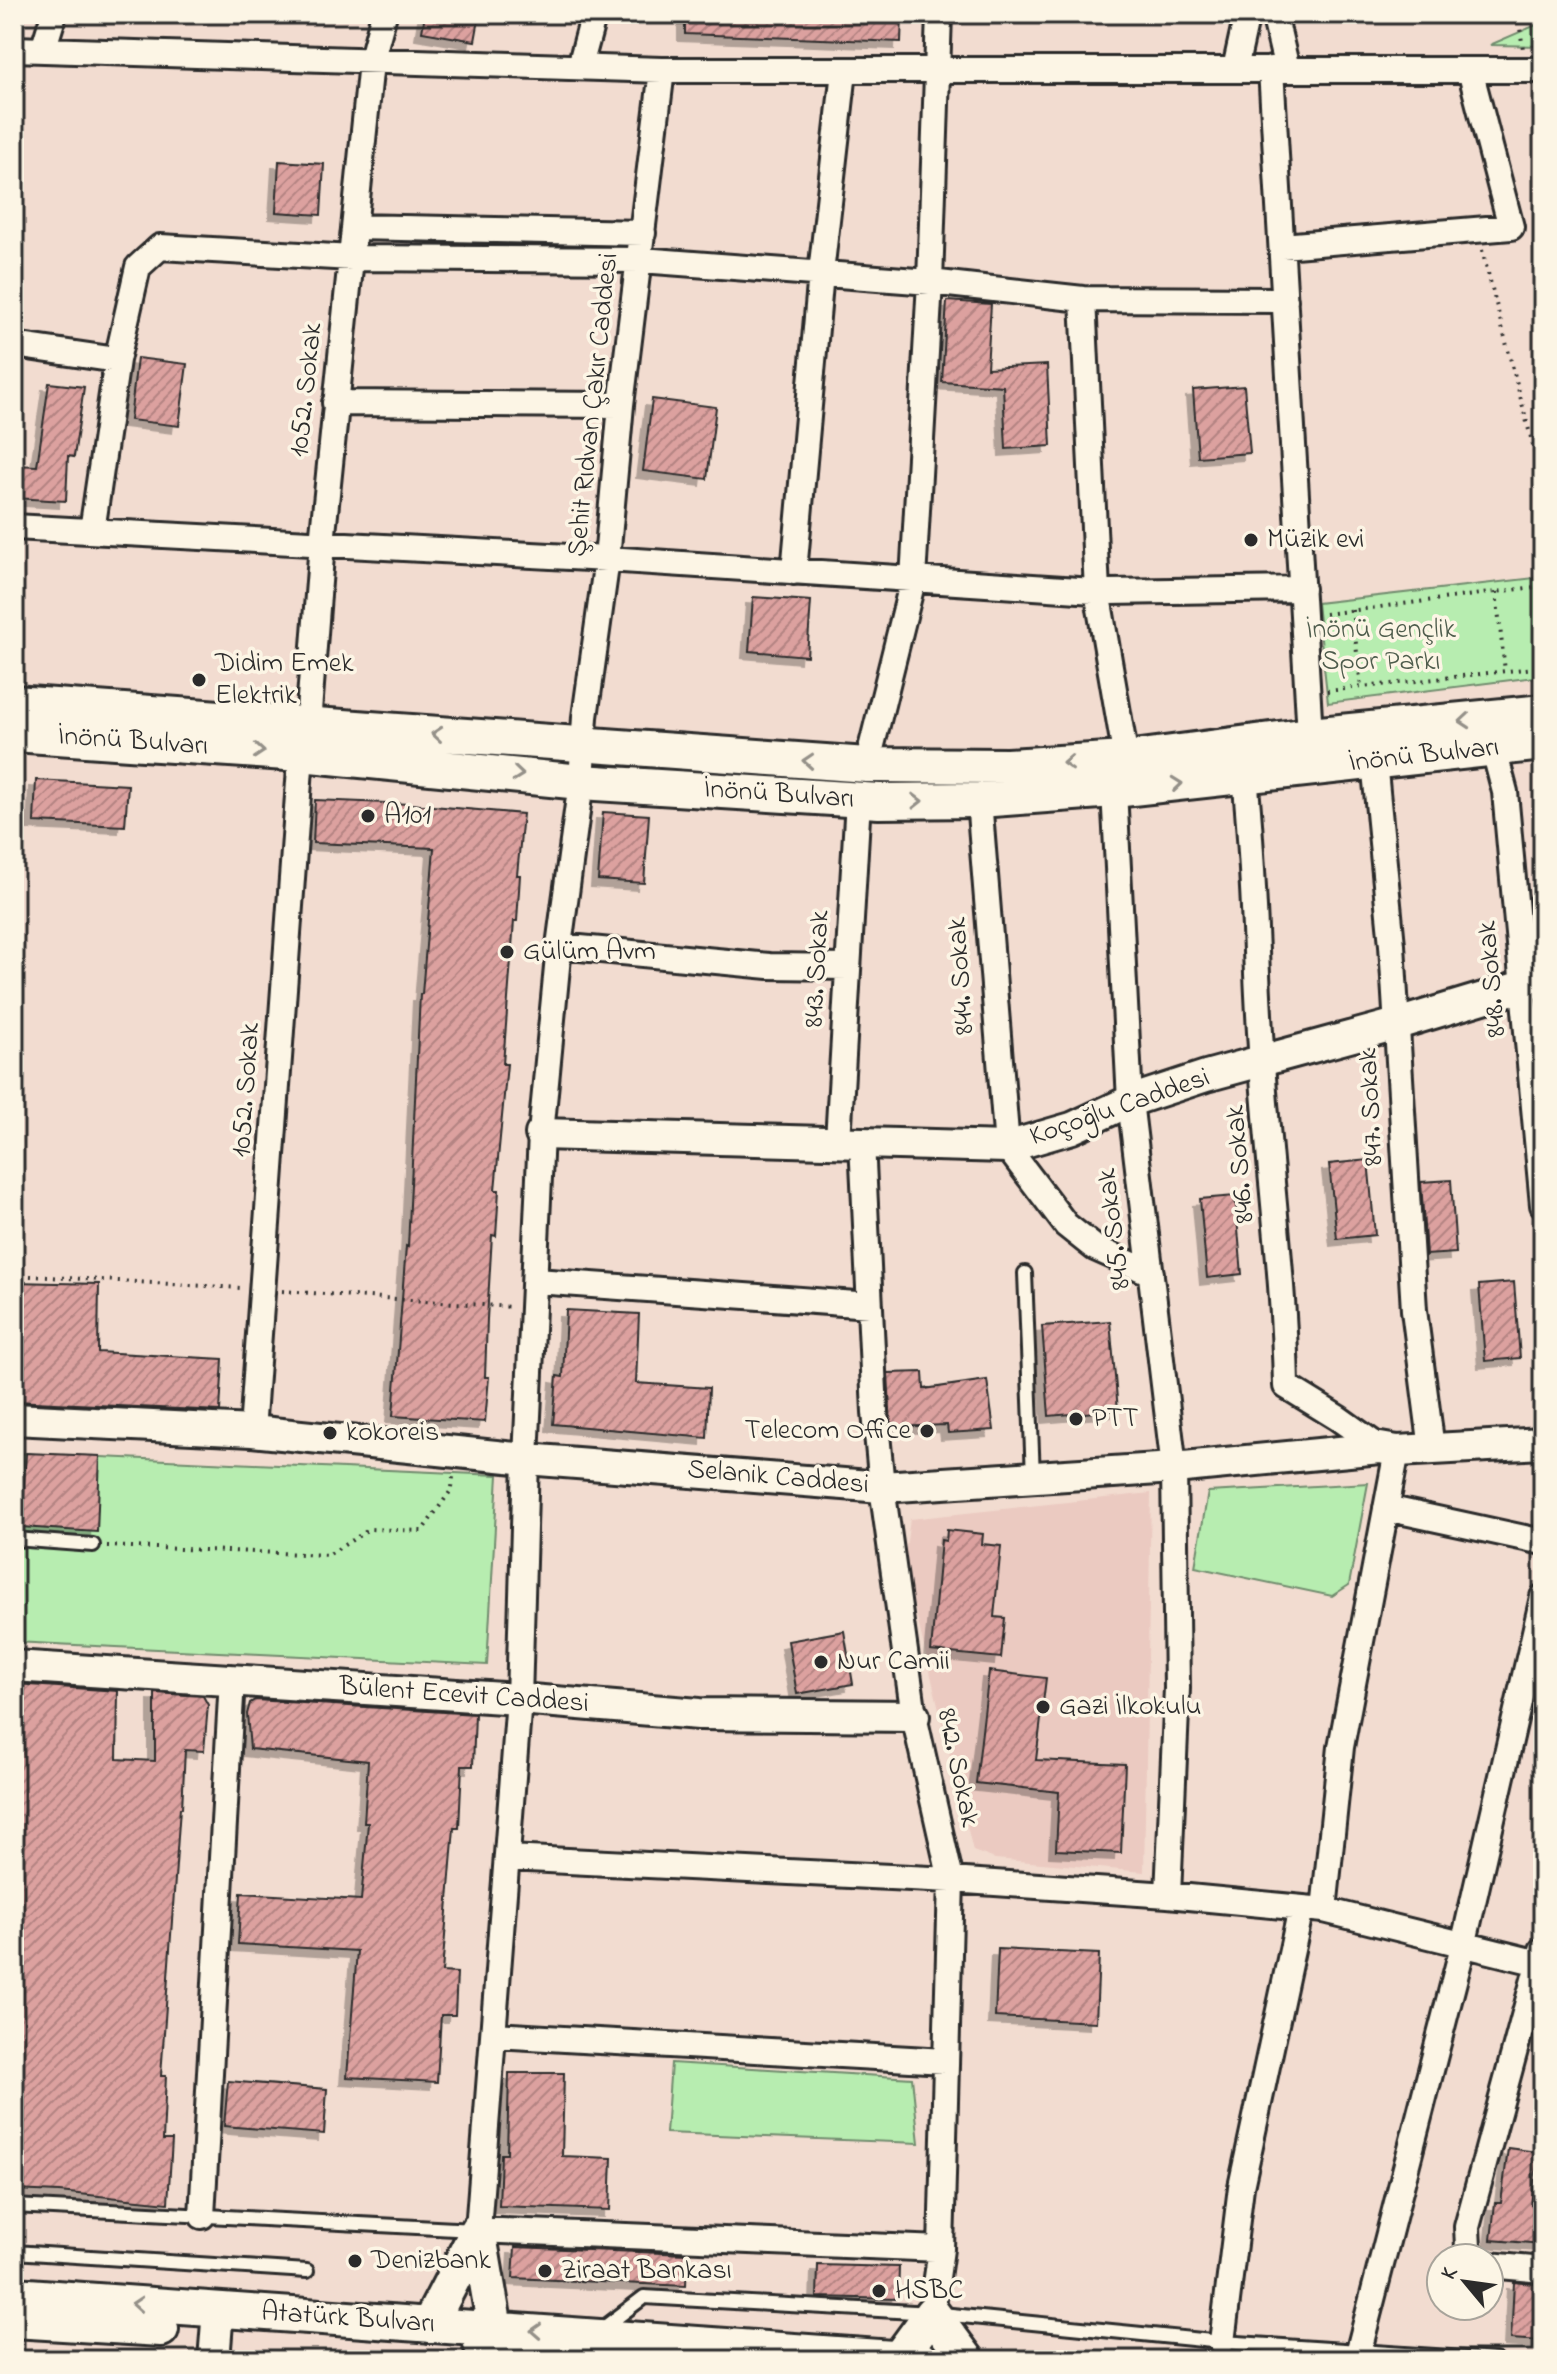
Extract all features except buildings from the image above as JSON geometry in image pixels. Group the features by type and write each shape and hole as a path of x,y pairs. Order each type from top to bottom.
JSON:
{"main road":[{"name":"İnönü Bulvarı","path":"305,739 581,782 858,800 979,800 1120,775 1310,735 1543,712"},
{"name":"İnönü Bulvarı","path":"14,732 584,746 867,765 1007,766 1120,775 1245,777 1543,743"},
{"path":"429,2325 478,2230"},
{"path":"478,2230 485,2340"},
{"name":"Atatürk Bulvarı","path":"14,2295 217,2334 429,2325 485,2340"},
{"path":"910,2359 932,2313 967,2360"},
{"name":"Atatürk Bulvarı","path":"14,2320 217,2334 485,2340 595,2348 910,2359"}],"street":[{"path":"43,50 54,14"},
{"name":"1052. Sokak","path":"252,1431 305,739 335,403 371,62 384,14"},
{"path":"580,66 594,14"},
{"path":"867,765 913,580 930,282 939,14"},
{"path":"1235,69 1247,14"},
{"path":"1274,14 1279,69 1282,246 1310,735"},
{"path":"14,49 662,70 1536,70"},
{"name":"Şehit Rıdvan Çakır Caddesi","path":"478,2230 519,1699 541,1134 559,946 581,782 585,717 607,559 621,405 662,70"},
{"path":"1282,246 1511,227 1470,70"},
{"path":"794,572 821,273 844,71"},
{"path":"355,227 643,233"},
{"path":"92,531 117,360 138,267 160,247 352,258 641,260 930,282 1083,299 1285,300"},
{"name":"845. Sokak","path":"1083,299 1097,591 1120,775 1130,1101 1174,1468 1177,1688 1168,1895"},
{"path":"14,345 117,360"},
{"path":"335,403 621,405"},
{"path":"14,527 607,559 1097,591 1302,589"},
{"name":"848. Sokak","path":"1494,750 1505,792 1533,983 1543,1205"},
{"name":"847. Sokak","path":"1374,761 1397,1024 1414,1310 1432,1449"},
{"name":"846. Sokak","path":"1245,777 1262,1063 1285,1326 1286,1386 1388,1450"},
{"name":"843. Sokak","path":"850,1141 848,967 858,800"},
{"name":"844. Sokak","path":"979,800 1007,1147"},
{"path":"559,946 769,966 848,967"},
{"name":"Koçoğlu Caddesi","path":"541,1134 1007,1147 1072,1128 1130,1101 1206,1076 1262,1063 1533,983"},
{"name":"842. Sokak","path":"850,1141 870,1305 882,1487 914,1716 951,1880 941,2249 932,2313"},
{"path":"1007,1147 1066,1225 1095,1248 1151,1273"},
{"path":"536,1281 870,1305"},
{"name":"Selanik Caddesi","path":"14,1419 252,1431 526,1459 882,1487 1388,1450 1543,1443"},
{"path":"1222,2342 1241,2187 1312,1909 1386,1508 1388,1450"},
{"path":"1386,1508 1543,1542"},
{"path":"1361,2355 1535,1673 1543,1597"},
{"name":"Bülent Ecevit Caddesi","path":"14,1666 699,1714 914,1716"},
{"path":"202,2216 232,1679"},
{"path":"508,1858 951,1880 1168,1895 1312,1909 1463,1946 1541,1958 1467,2227 1468,2242"},
{"path":"494,2035 945,2061"},
{"path":"478,2230 941,2249"},
{"path":"1505,2266 1543,2270"}],"lane":[{"path":"1025,1273 1033,1477"},
{"path":"14,1539 93,1545"},
{"path":"14,2206 478,2230"},
{"path":"14,2252 307,2271"},
{"path":"595,2348 644,2297 932,2313 1361,2355 1496,2360"}],"path":[{"path":"1518,14 1519,32 1536,70"},
{"path":"1476,230 1543,484"},
{"path":"1303,616 1543,586"},
{"path":"1496,592 1505,671"},
{"path":"1352,610 1361,687"},
{"path":"1307,693 1543,667"},
{"path":"14,1275 115,1280"},
{"path":"383,1299 535,1308"},
{"path":"93,1545 328,1555 370,1529 422,1531 452,1489 454,1451"}],"shaded area":[{"name":"Gazi İlkokulu","path":"1151,1493 1144,1872 995,1859 973,1851 904,1563 910,1519"}],"green space":[{"path":"1543,22 1543,46 1490,45"},
{"name":"İnönü Gençlik Spor Parkı","path":"1543,577 1543,676 1328,703 1317,603"},
{"path":"14,1453 498,1475 487,1665 14,1642"},
{"path":"1368,1483 1349,1585 1332,1596 1195,1567 1208,1492"},
{"path":"671,2063 912,2078 919,2143 666,2133"}],"place":[{"name":"Müzik evi","path":"1251,540"},
{"name":"Didim Emek Elektrik","path":"199,680"},
{"name":"A101","path":"368,816"},
{"name":"Gülüm Avm","path":"507,952"},
{"name":"PTT","path":"1076,1419"},
{"name":"Telecom Office","path":"927,1431"},
{"name":"kokoreis","path":"330,1433"},
{"name":"Nur Camii","path":"821,1662"},
{"name":"Gazi İlkokulu","path":"1043,1707"},
{"name":"Denizbank","path":"355,2261"},
{"name":"Ziraat Bankası","path":"545,2271"},
{"name":"HSBC","path":"879,2291"}]}
